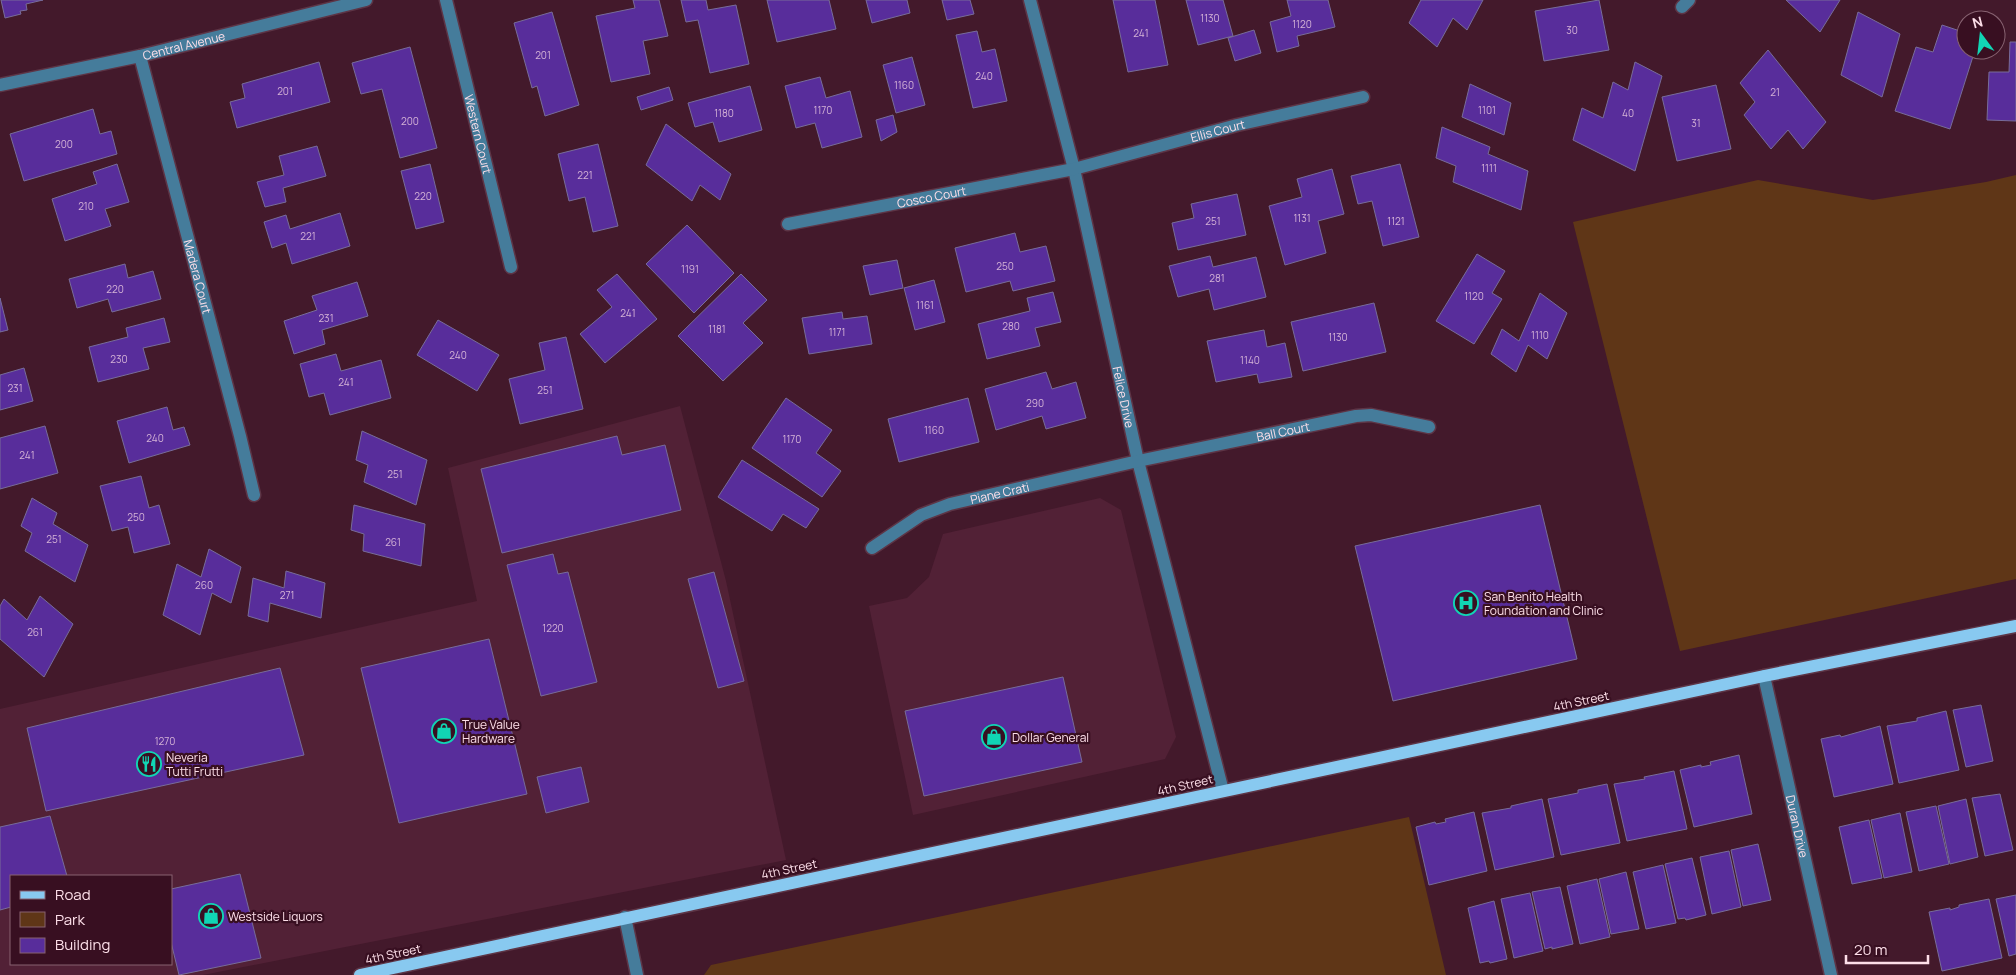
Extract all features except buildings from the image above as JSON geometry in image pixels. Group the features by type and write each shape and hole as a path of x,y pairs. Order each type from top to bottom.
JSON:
{"main road":[{"name":"4th Street","path":"360,975 625,917 1082,822 1223,790 1764,676 2016,626"}],"street":[{"name":"Central Avenue","path":"0,85 140,56 366,0"},
{"name":"Western Court","path":"446,0 511,267"},
{"name":"Felice Drive","path":"1030,0 1074,169 1138,461 1223,790"},
{"name":"Madera Court","path":"140,56 254,495"},
{"name":"Ellis Court","path":"1074,169 1237,125 1363,97"},
{"name":"Cosco Court","path":"788,224 1074,169"},
{"name":"Ball Court","path":"1138,461 1356,416 1371,415 1429,427"},
{"name":"Piane Crati","path":"872,548 920,515 950,504 1138,461"},
{"name":"Duran Drive","path":"1764,676 1831,975"},
{"path":"625,917 637,975"}],"shaded area":[{"path":"680,406 726,581 786,860 203,975 0,975 0,709 477,601 448,468"},
{"path":"1100,498 1121,510 1176,737 1165,759 913,815 869,606 907,598 929,577 943,534"}],"green space":[{"path":"2016,175 2016,579 1680,651 1573,222 1758,180 1873,200 1986,182"},
{"path":"1409,817 1446,975 704,975 711,965"}],"place":[{"name":"San Benito Health Foundation and Clinic","path":"1466,603"},
{"name":"True Value Hardware","path":"444,731"},
{"name":"Dollar General","path":"994,737"},
{"name":"Neveria Tutti Frutti","path":"149,764"},
{"name":"Westside Liquors","path":"211,916"}]}
